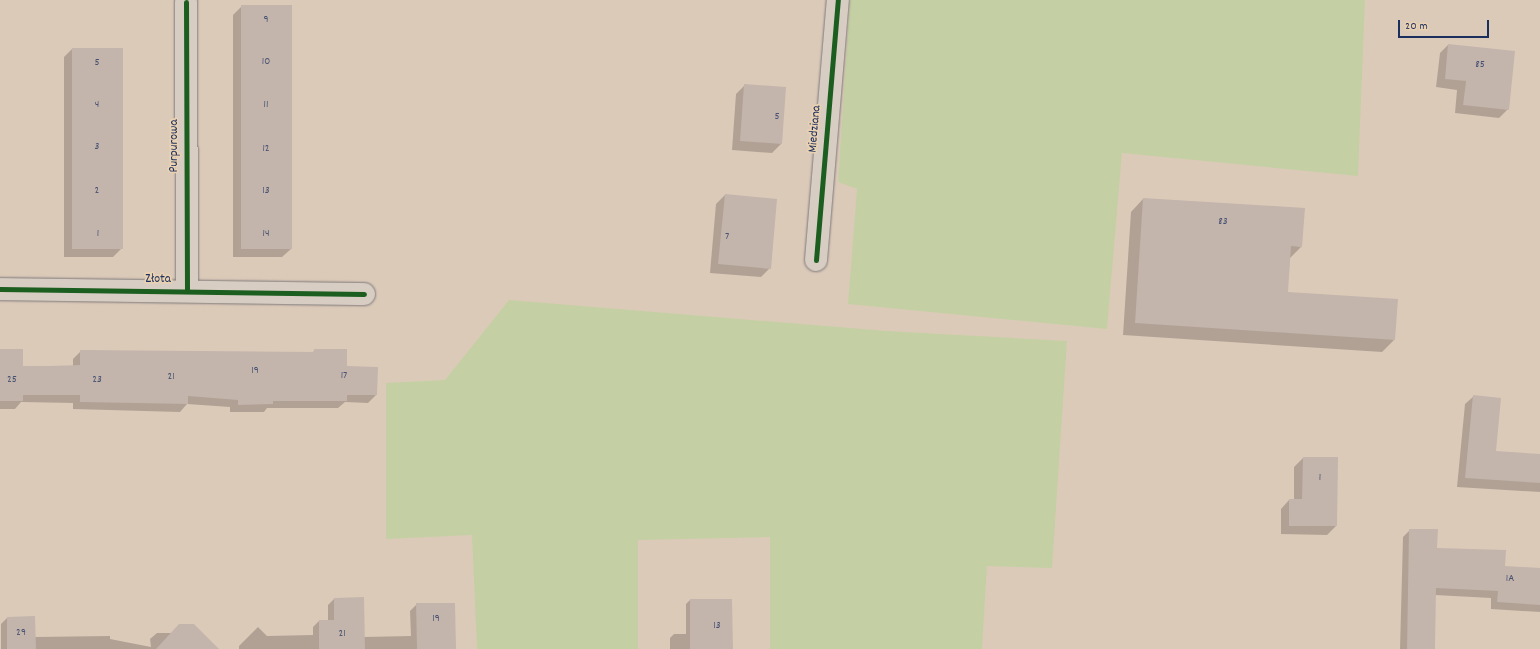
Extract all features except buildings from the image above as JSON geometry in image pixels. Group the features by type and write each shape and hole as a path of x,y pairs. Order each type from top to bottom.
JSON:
{"street":[{"name":"Miedziana","path":"816,260 838,0"},
{"name":"Purpurowa","path":"186,2 187,291"},
{"name":"Złota","path":"0,289 364,294"}],"green space":[{"path":"850,0 1365,0 1358,176 1122,153 1107,329 848,304 857,189 838,182"},
{"path":"509,300 887,331 1067,341 1052,568 987,566 982,649 770,649 770,537 638,540 638,649 477,649 472,535 386,539 386,383 445,380"}],"cycle path":[{"path":"816,260 838,0"},
{"path":"186,2 187,291"},
{"path":"0,289 364,294"}]}
